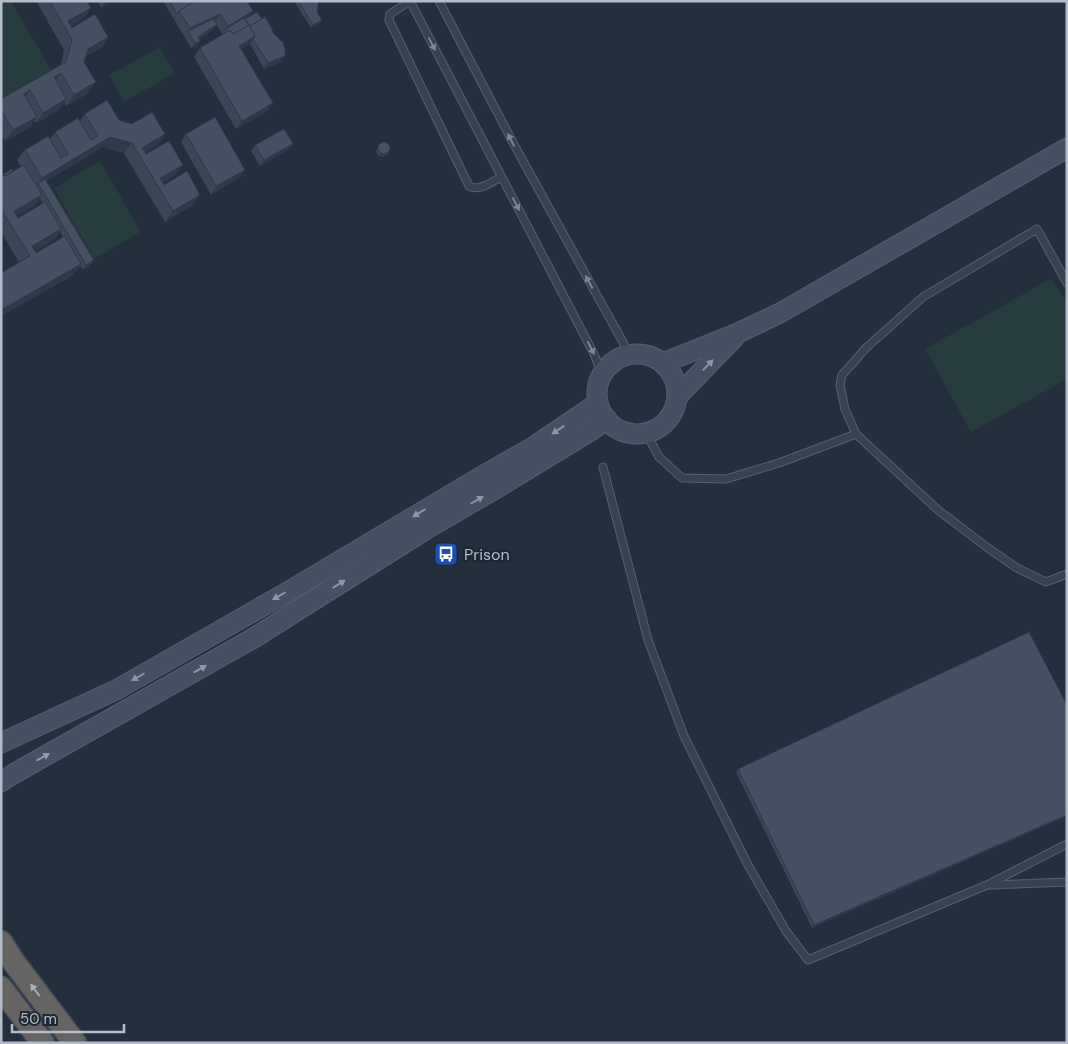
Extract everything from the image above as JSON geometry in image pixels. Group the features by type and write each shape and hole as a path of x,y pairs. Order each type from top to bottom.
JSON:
{"highway":[{"path":"1,942 13,961 75,1043"},
{"path":"1,988 43,1043"}],"main road":[{"path":"662,363 780,314 1067,148"},
{"path":"677,397 738,333"},
{"path":"637,354 650,356 662,363 671,372 676,384 677,397 674,409 667,420 658,428 646,433 633,434 621,431 610,424 602,411 598,387 602,374 611,363 623,356 637,354"},
{"path":"1,743 116,690 284,594 484,475 602,411"},
{"path":"1,782 15,772 252,639 425,530 592,430 602,411"}],"lane":[{"path":"501,177 479,188 474,189 469,186 389,20 391,13 410,1 594,354 602,374"},
{"path":"439,1 518,152 630,355"},
{"path":"1067,283 1037,229 923,297 866,348 842,375 840,385 845,409 856,434 938,510 988,548 1018,568 1046,582 1067,574"},
{"path":"646,433 659,458 682,478 726,478 779,462 856,434"},
{"path":"603,467 648,640 684,736 748,865 786,931 808,960 987,885 1067,844"},
{"path":"987,885 1067,882"}],"green space":[{"path":"11,1 51,70 4,97 1,92 1,4"},
{"path":"160,47 175,73 124,102 109,75"},
{"path":"100,161 141,232 94,259 54,188"},
{"path":"1052,278 1067,304 1067,379 971,432 925,349"}],"building":[{"path":"50,1 87,1 91,8 68,21 72,28 95,14 108,37 88,49 84,62 96,82 74,95 61,73 54,77 66,99 43,113 30,90 24,94 37,117 13,130 1,110 1,99 66,62 72,40"},
{"path":"170,1 195,1 177,14"},
{"path":"195,1 247,1 253,11 228,26 220,14 190,28 179,11"},
{"path":"298,1 319,1 317,12 322,20 313,25"},
{"path":"257,12 262,19 250,26 245,19"},
{"path":"265,17 273,33 283,43 285,49 285,56 268,63 253,39 255,36 250,26"},
{"path":"244,18 249,25 233,34 230,30 228,32 226,29"},
{"path":"213,19 217,24 198,37 200,41 195,43 188,31"},
{"path":"249,25 255,36 239,46 273,103 242,121 200,48 230,30 233,34"},
{"path":"107,100 119,120 132,124 152,112 165,134 142,148 146,154 169,141 183,165 160,178 164,185 187,171 200,195 173,211 132,143 110,137 42,178 25,150 48,136 61,158 68,154 55,132 78,118 91,140 98,136 85,114"},
{"path":"215,117 245,170 216,186 186,134"},
{"path":"284,129 293,144 264,160 255,145"},
{"path":"382,142 386,142 390,148 386,154 382,154 378,150 378,146"},
{"path":"24,165 42,195 14,211 18,218 45,202 61,229 32,246 36,253 65,236 81,264 1,310 1,273 30,256 1,209 1,175 5,176"},
{"path":"12,169 13,171 5,176 2,175"},
{"path":"45,179 94,260 86,265 38,183"},
{"path":"1029,632 1067,705 1067,815 814,925 738,769"}],"place":[{"name":"Prison","path":"446,554"}]}
